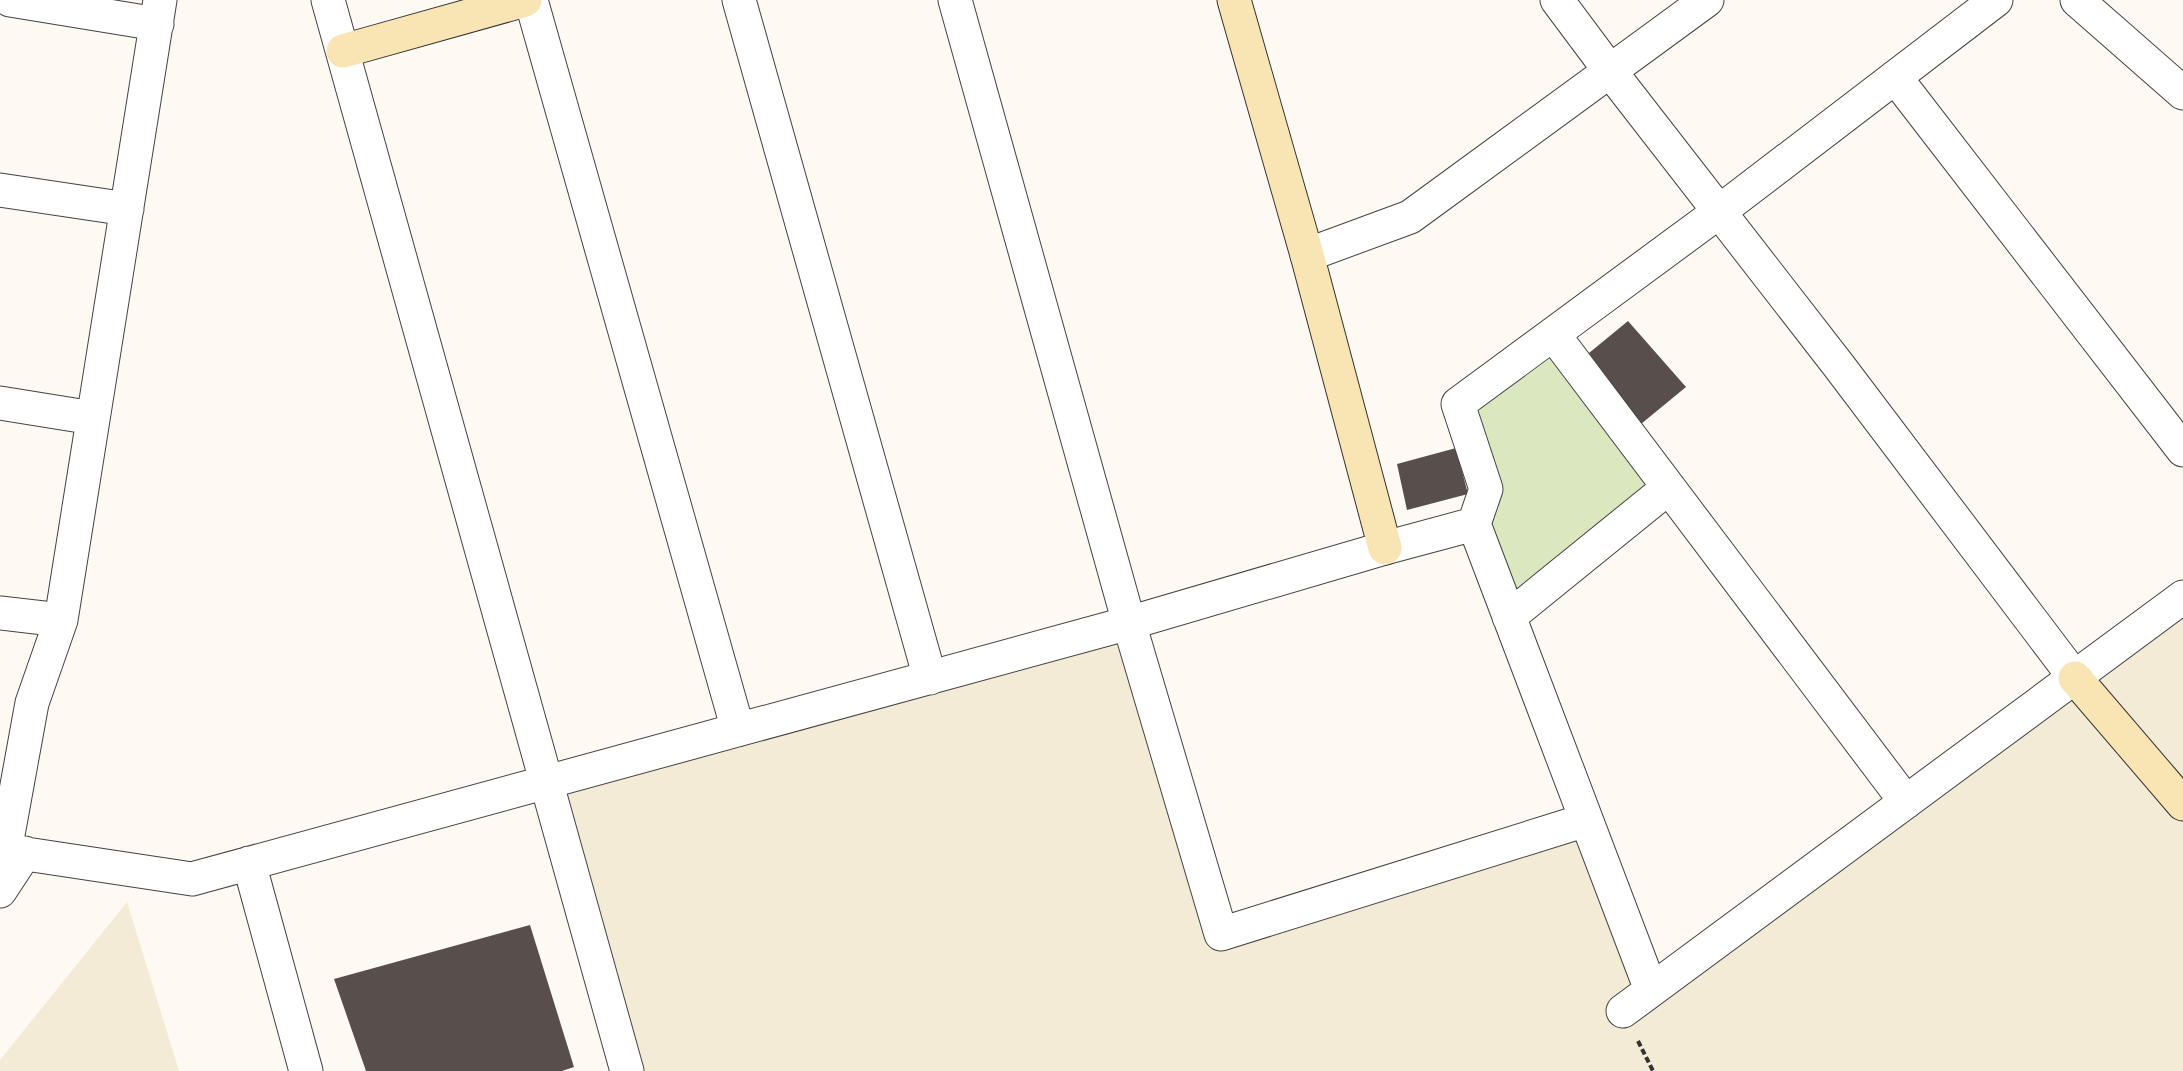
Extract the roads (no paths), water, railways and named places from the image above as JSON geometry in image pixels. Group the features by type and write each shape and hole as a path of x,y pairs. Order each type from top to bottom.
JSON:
{"street":[{"path":"0,891 10,851 32,703 61,620 158,12 10,0"},
{"path":"328,0 548,781 627,1071"},
{"path":"343,51 525,0"},
{"path":"531,0 738,730"},
{"path":"739,0 930,678"},
{"path":"955,0 1129,623 1221,934 1586,820"},
{"path":"1234,0 1306,255 1384,548"},
{"path":"1557,0 2075,678 2183,804"},
{"path":"1306,255 1410,217 1707,0"},
{"path":"1651,990 1474,524 1486,489 1458,404 1720,211 1996,0"},
{"path":"2077,0 2183,93"},
{"path":"1895,77 2183,450"},
{"path":"0,190 127,209"},
{"path":"1552,334 1906,802"},
{"path":"0,403 93,418"},
{"path":"1509,617 1668,488"},
{"path":"10,851 192,879 1129,623 1474,524"},
{"path":"1623,1011 2183,597"},
{"path":"0,614 61,620"},
{"path":"249,863 306,1071"}]}
